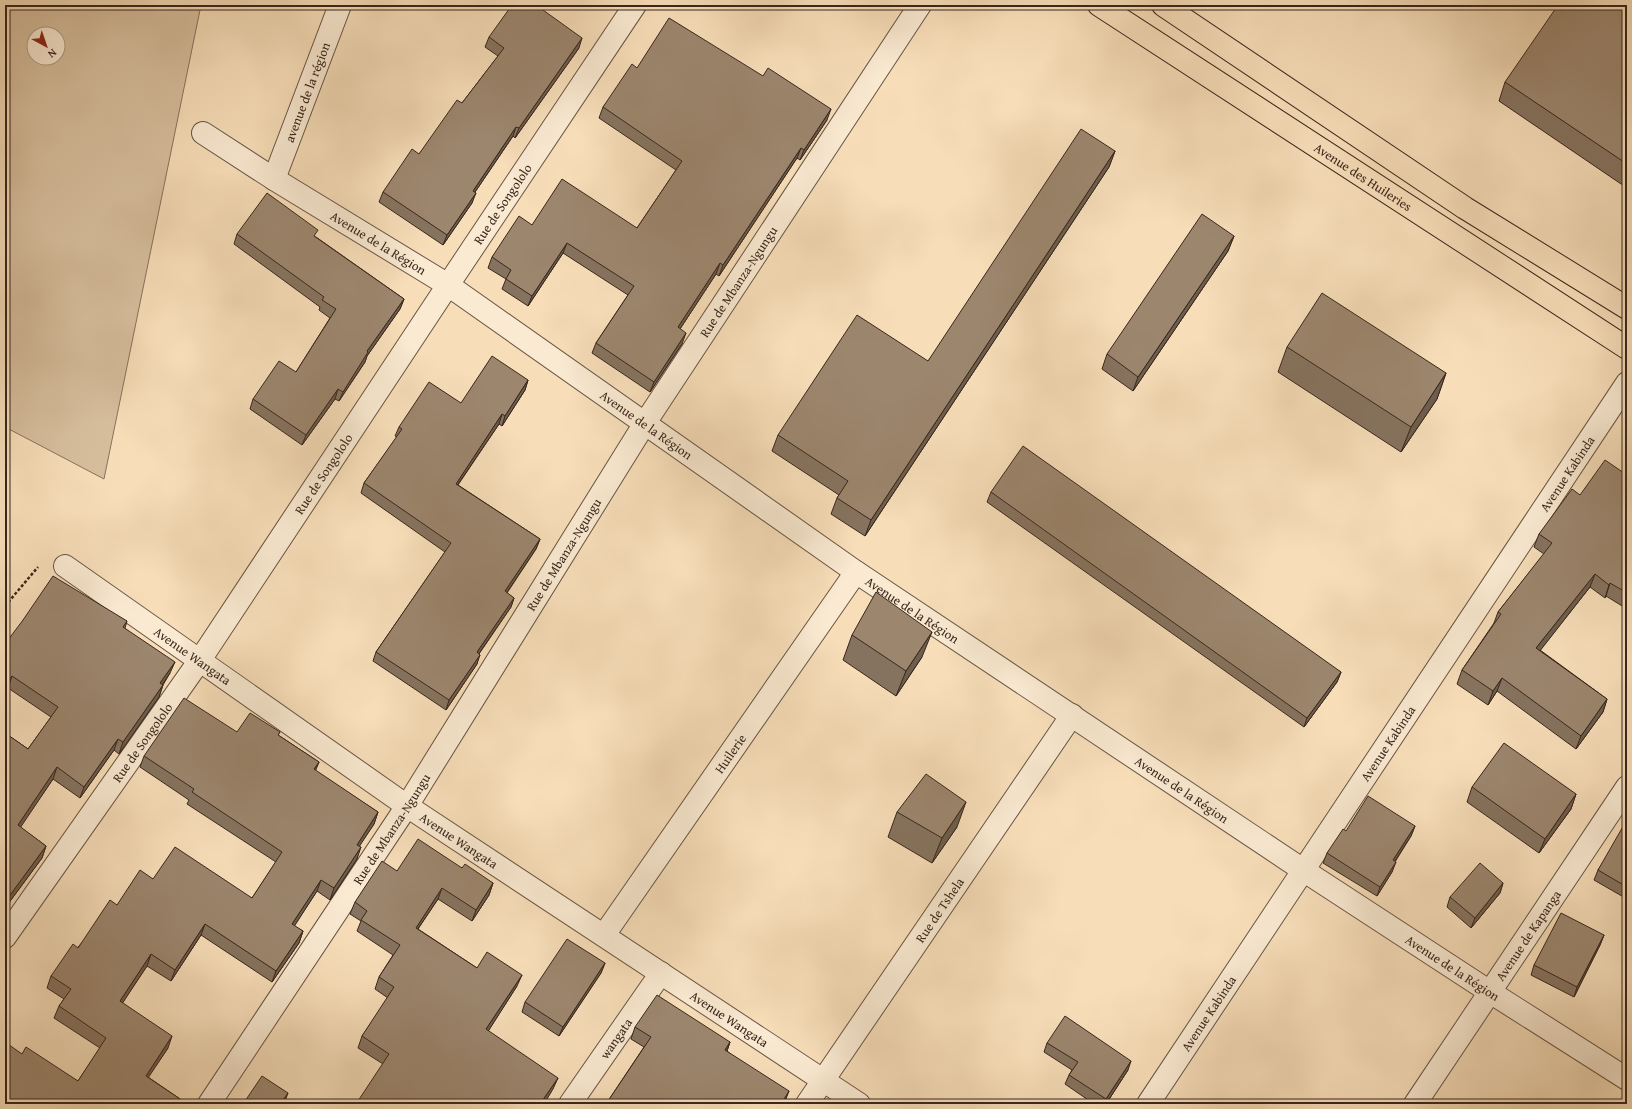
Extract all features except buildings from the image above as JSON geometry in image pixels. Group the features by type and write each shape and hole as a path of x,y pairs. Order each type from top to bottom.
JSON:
{"main road":[{"name":"Avenue des Huileries","path":"1099,5 1627,348"},
{"path":"1163,5 1465,208 1627,308"}],"street":[{"name":"avenue de la région","path":"274,179 340,5"},
{"name":"Rue de Songololo","path":"5,937 200,660 635,5"},
{"name":"Rue de Mbanza-Ngungu","path":"209,1104 407,806 645,423 920,5"},
{"name":"Avenue de la Région","path":"203,133 274,179 448,285 856,572 1303,870 1627,1079"},
{"name":"Avenue Kabinda","path":"1148,1104 1627,383"},
{"name":"Avenue Wangata","path":"65,566 407,806 859,1104"},
{"name":"Huilerie","path":"604,935 856,572"},
{"name":"Rue de Tshela","path":"807,1104 1072,715"},
{"name":"Avenue de Kapanga","path":"1415,1104 1627,787"},
{"name":"wangata","path":"570,1104 662,973"}],"path":[{"path":"5,606 38,567 65,566"}],"shaded area":[{"path":"5,5 201,5 104,479 5,427"}]}
